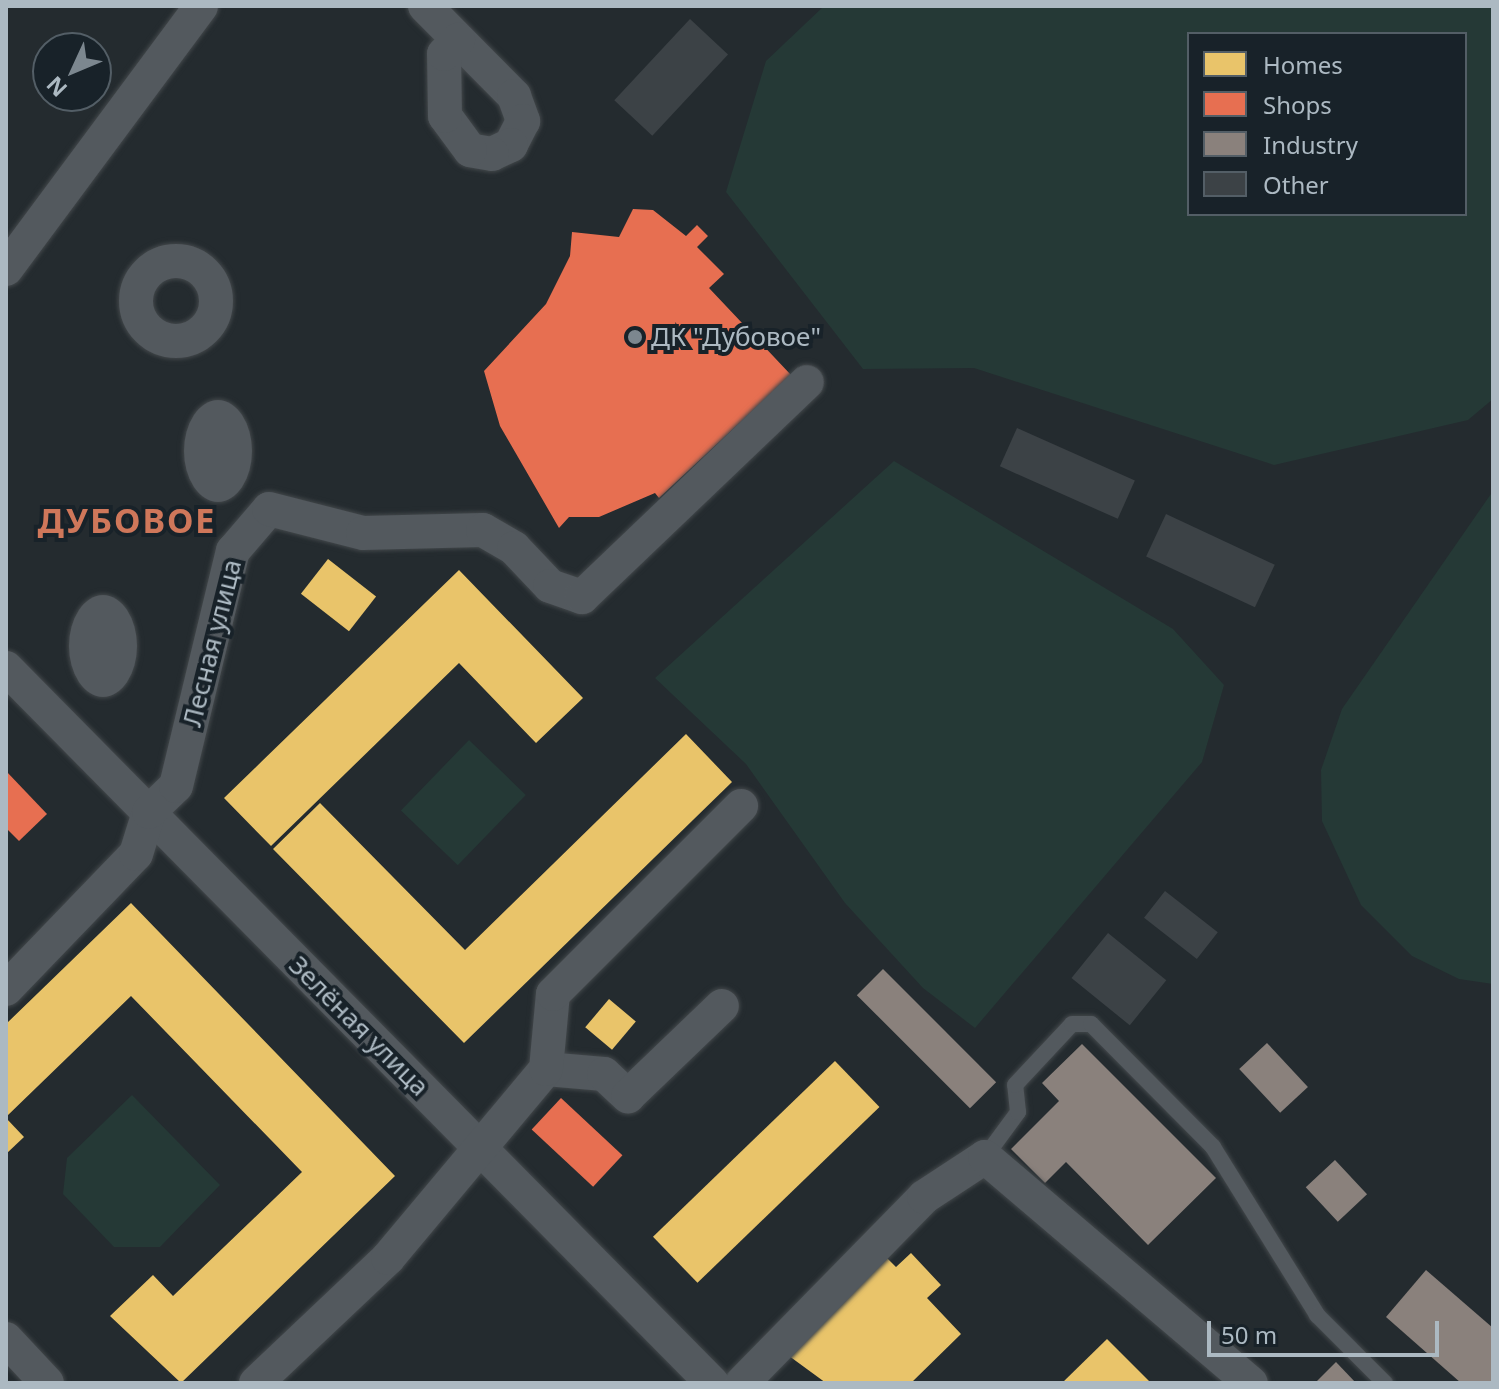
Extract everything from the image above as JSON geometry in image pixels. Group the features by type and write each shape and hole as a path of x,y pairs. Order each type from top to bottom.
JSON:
{"street":[{"path":"6,269 201,6"},
{"path":"425,6 458,40"},
{"name":"Лесная улица","path":"6,989 136,854 149,812 176,786 233,551 269,509 363,533 483,530 514,548 550,586 582,597 807,382"},
{"name":"Зелёная улица","path":"6,668 712,1383"},
{"path":"256,1383 388,1258 546,1069 553,994 741,806"},
{"path":"546,1069 604,1074 628,1096 722,1006"},
{"path":"742,1383 924,1197 985,1157 1251,1383"},
{"path":"6,1339 47,1383"}],"lane":[{"path":"985,1157 1018,1112 1015,1085 1072,1024 1091,1024 1213,1147 1317,1315 1385,1383"}],"green space":[{"path":"824,6 1493,6 1493,399 1468,420 1274,465 974,368 863,369 726,192 766,61"},
{"path":"894,461 1173,629 1224,685 1202,762 975,1028 923,988 845,903 746,764 655,678"},
{"path":"1493,491 1493,984 1459,979 1412,956 1361,905 1322,821 1321,770 1342,709"},
{"path":"469,740 526,795 458,865 401,810"},
{"path":"132,1095 220,1185 160,1247 114,1247 63,1194 67,1158"}],"building: Homes":[{"path":"328,559 376,597 349,631 301,594"},
{"path":"459,570 583,698 536,743 459,663 271,846 224,798"},
{"path":"686,734 732,782 464,1043 273,849 320,803 465,950"},
{"path":"131,903 395,1176 181,1383 110,1316 153,1275 173,1296 302,1172 131,996 6,1117 6,1024"},
{"path":"609,999 636,1021 612,1050 585,1027"},
{"path":"835,1061 879,1107 697,1283 653,1237"},
{"path":"6,1118 24,1137 6,1154"},
{"path":"911,1253 941,1285 927,1298 961,1334 911,1383 826,1383 785,1353 885,1256 896,1267"},
{"path":"1107,1339 1151,1383 1062,1383"}],"building: Shops":[{"name":"ДК \"Дубовое\"","path":"633,209 653,210 686,236 697,225 708,236 697,247 724,274 709,288 791,375 659,498 655,493 599,517 569,517 559,528 500,426 484,371 546,304 570,256 572,232 619,237"},
{"path":"6,771 47,814 19,841 6,828"},
{"path":"561,1098 622,1155 593,1187 532,1129"}],"building: Industry":[{"path":"883,969 996,1082 970,1108 857,995"},
{"path":"1267,1043 1308,1087 1280,1113 1239,1069"},
{"path":"1082,1044 1216,1178 1148,1245 1066,1162 1045,1183 1011,1149 1059,1101 1042,1083"},
{"path":"1335,1160 1367,1194 1338,1222 1306,1187"},
{"path":"1426,1270 1493,1328 1493,1383 1461,1383 1386,1317"},
{"path":"1336,1362 1356,1383 1315,1383"}],"building: Other":[{"path":"690,19 728,54 652,136 614,100"},
{"path":"1017,428 1135,480 1118,519 1000,466"},
{"path":"1166,514 1275,565 1255,607 1146,557"},
{"path":"1165,891 1218,932 1197,959 1144,918"},
{"path":"1108,933 1166,980 1130,1025 1071,978"}],"place":[{"name":"ДК \"Дубовое\"","path":"635,337"}],"district":[{"name":"ДУБОВОЕ","path":"127,521"}]}
